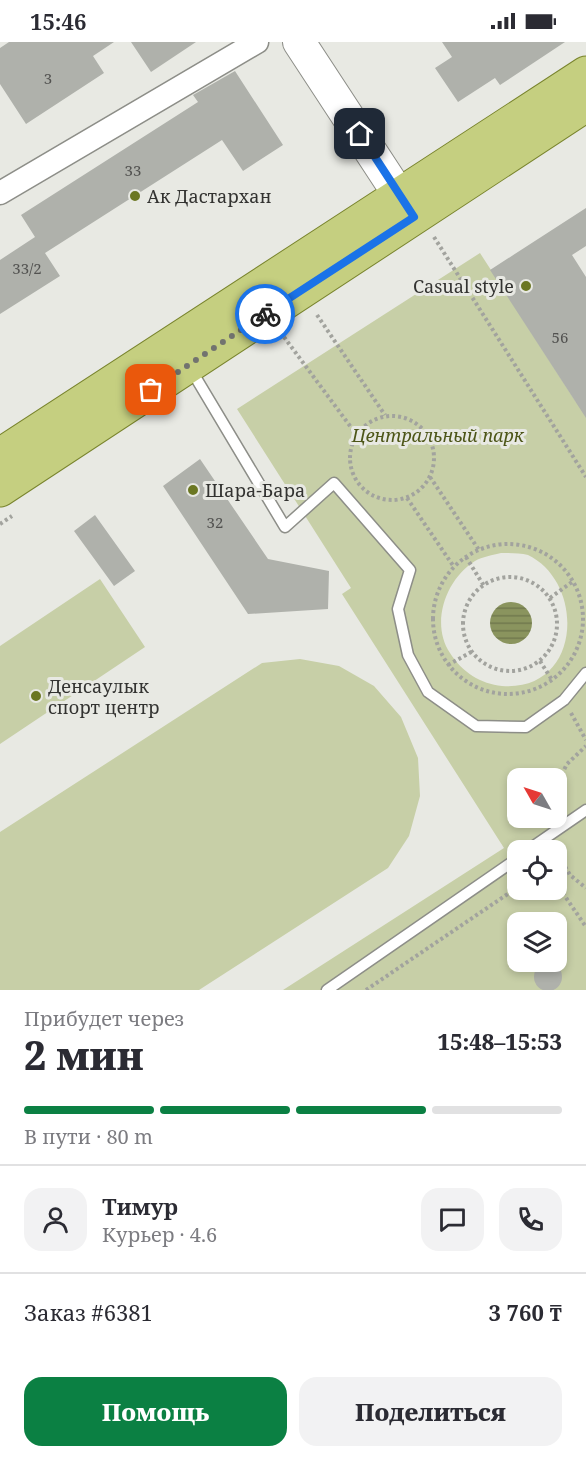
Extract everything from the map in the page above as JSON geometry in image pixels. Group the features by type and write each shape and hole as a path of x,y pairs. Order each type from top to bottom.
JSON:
{"main road":[{"path":"299,42 416,216"},
{"path":"0,454 416,216 586,73"},
{"path":"0,490 586,105"}],"street":[{"path":"0,194 257,42"}],"lane":[{"path":"189,365 285,527 334,483 411,570 398,609 408,655 428,692 477,726 526,727 564,700 586,673"},
{"path":"542,840 586,810"},
{"path":"327,990 507,866"}],"path":[{"path":"416,216 586,477"},
{"path":"316,314 385,415"},
{"path":"284,336 356,434"},
{"path":"385,415 403,416 419,424 430,438 435,455 430,477 423,488 408,498 390,501 373,496 358,485 350,469 350,452 356,434 368,422 385,415"},
{"path":"430,477 479,550"},
{"path":"408,498 454,567"},
{"path":"498,545 517,545 535,550 552,559 572,582 582,606 583,626 579,644 570,662 557,676 541,687 523,693 504,695 485,691 468,683 448,665 435,638 432,619 435,600 442,582 466,557 479,550 498,545"},
{"path":"466,557 484,585"},
{"path":"505,577 522,578 538,585 550,598 556,614 557,631 551,647 540,661 524,669 507,671 490,667 472,651 463,625 466,608 475,593 484,585 505,577"},
{"path":"550,598 572,582"},
{"path":"448,665 472,651"},
{"path":"565,768 586,746"},
{"path":"567,871 586,888"},
{"path":"366,990 507,894"},
{"path":"567,899 586,927"}],"green space":[{"name":"Центральный парк","path":"480,253 576,402 586,396 586,990 283,990 504,848 342,594 351,588 237,409","holes":["501,553 528,555 547,569 560,588 566,610 567,633 561,655 548,672 528,683 502,686 479,680 460,666 450,653 441,628 444,602 456,579 475,561"]},
{"name":"Денсаулык спорт центр","path":"100,579 145,647 0,744 0,646"},
{"path":"300,659 339,666 374,686 401,717 418,758 420,796 409,836 388,868 199,990 0,990 0,832 262,663"}],"shaded area":[{"path":"511,602 519,603 526,608 531,615 531,631 526,638 519,643 511,644 503,643 496,638 491,631 490,623 491,615 496,608 503,603"}],"building":[{"path":"9,42 114,42 93,56 104,73 26,124 0,84 0,48"},
{"path":"131,42 196,42 151,72"},
{"path":"442,42 565,42 500,85 495,78 458,102 435,68 452,57"},
{"path":"235,71 283,145 243,171 222,140 45,253 60,276 0,314 0,260 35,237 21,215 198,102 193,95"},
{"path":"586,208 586,246 572,255 586,277 586,418 490,270"},
{"path":"200,459 268,559 329,571 328,609 248,614 163,486"},
{"path":"95,515 135,571 114,586 74,531"},
{"path":"535,972 561,972 562,977 561,983 554,990 542,990 535,983"}],"way so far":[{"path":"151,390 265,314"}],"place":[{"name":"Ак Дастархан","path":"135,196"},
{"name":"Casual style","path":"526,286"},
{"name":"Шара-Бара","path":"193,490"},
{"name":"Денсаулык спорт центр","path":"36,696"}],"route":[{"path":"265,314 414,217 360,134"}]}
